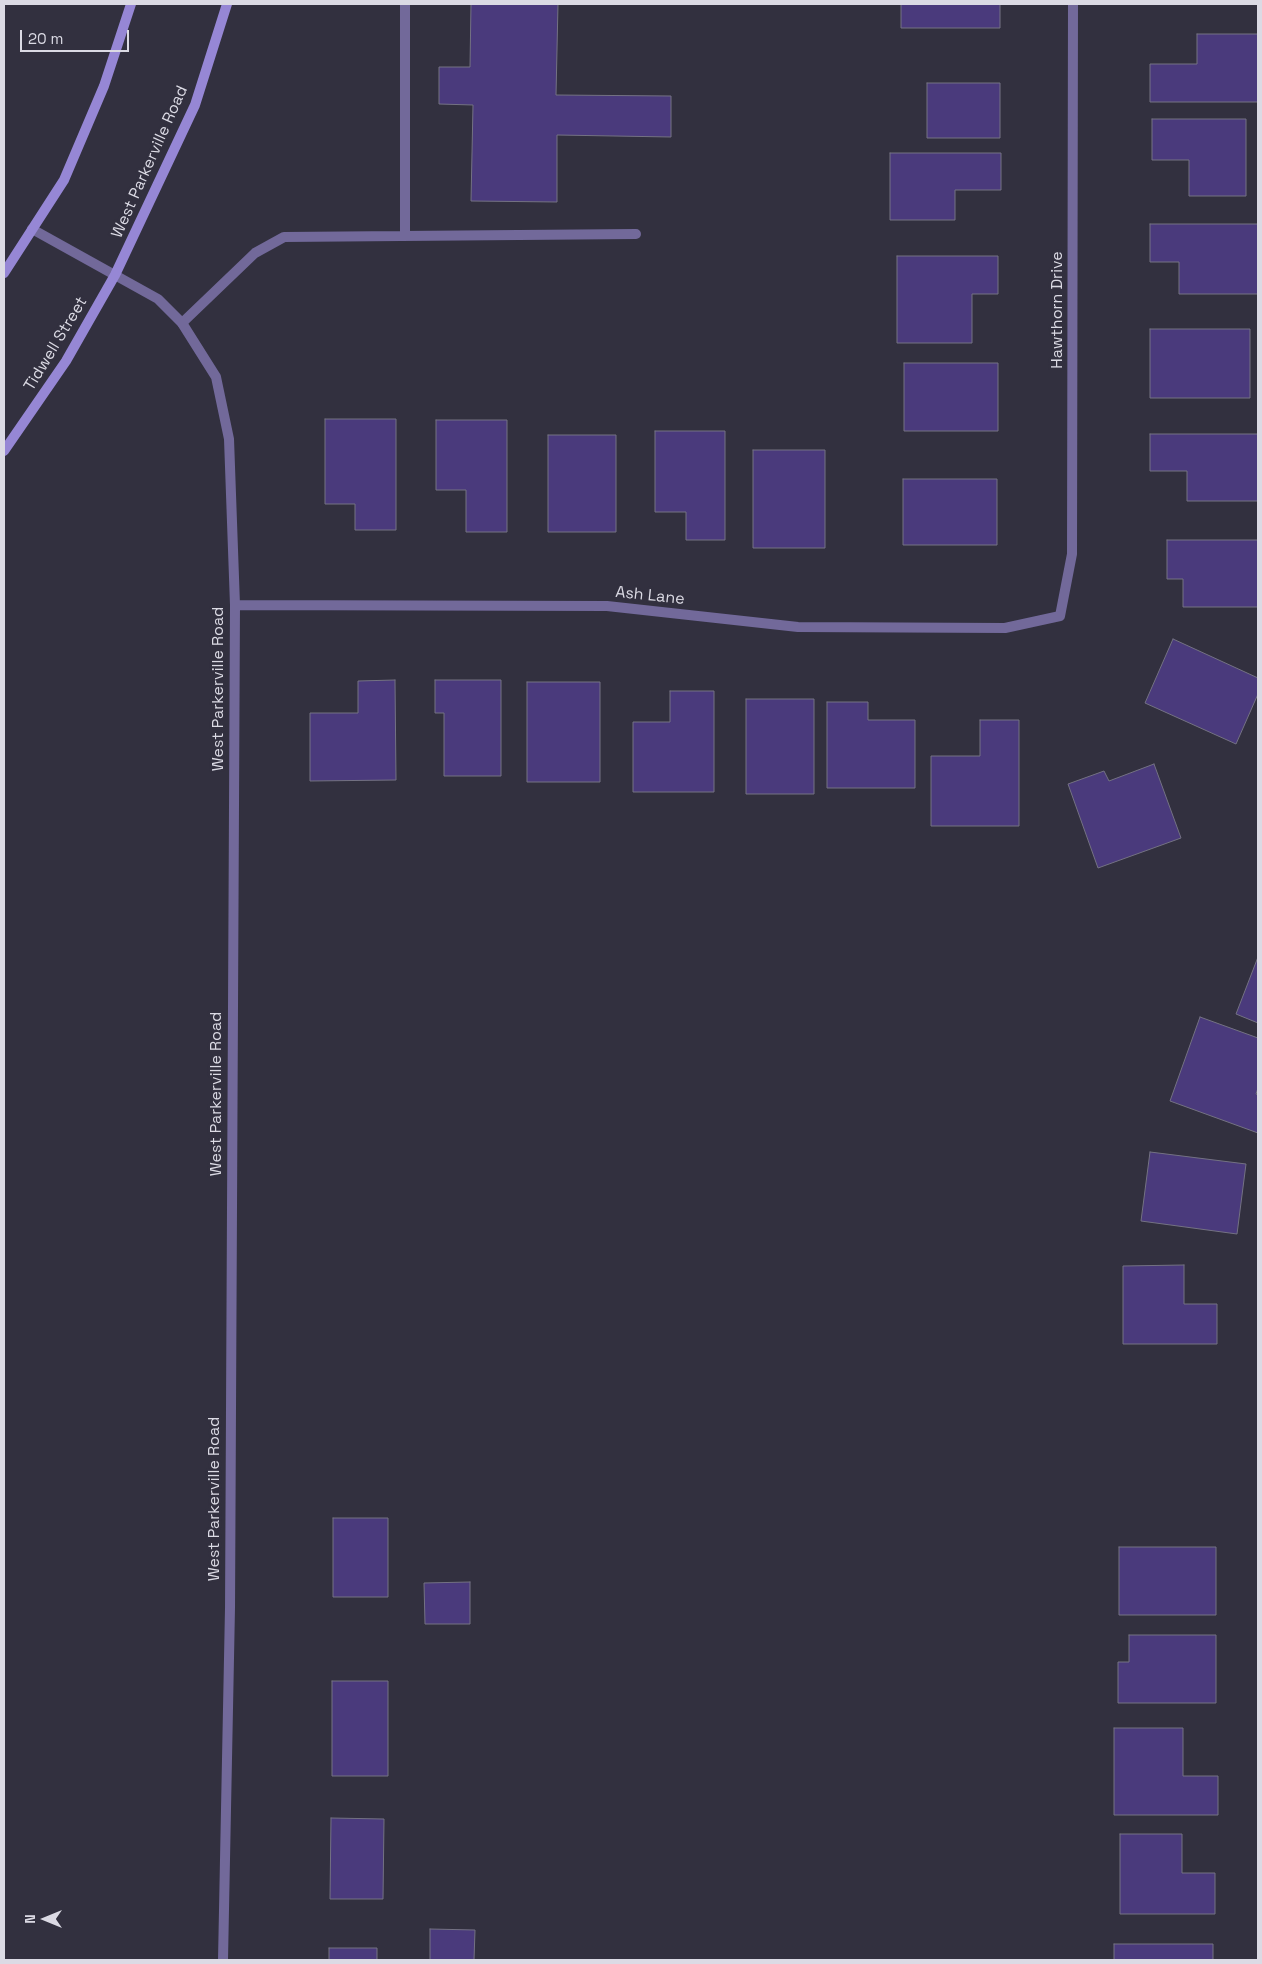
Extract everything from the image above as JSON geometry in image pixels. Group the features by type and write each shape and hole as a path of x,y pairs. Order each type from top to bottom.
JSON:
{"main road":[{"path":"4,273 68,171 104,86 131,4"},
{"name":"West Parkerville Road","path":"115,275 195,105 227,4"},
{"name":"Tidwell Street","path":"4,451 66,361 115,275"}],"street":[{"path":"405,4 405,236"},
{"name":"Hawthorn Drive","path":"1060,616 1072,554 1073,4"},
{"name":"West Parkerville Road","path":"32,229 158,299 182,323 216,377 229,439 235,605 230,1598 223,1960"},
{"path":"182,323 255,252 284,237 636,234"},
{"name":"Ash Lane","path":"235,605 606,606 798,627 1005,628 1060,616"}],"building":[{"path":"471,4 558,4 556,95 671,96 671,137 557,135 557,202 471,201 473,105 439,104 439,67 470,67"},
{"path":"901,4 1000,4 1000,28 901,28"},
{"path":"1197,34 1258,34 1258,102 1150,102 1150,64 1197,64"},
{"path":"927,83 1000,83 1000,138 927,138"},
{"path":"1152,119 1246,119 1246,196 1189,196 1189,160 1152,160"},
{"path":"890,153 1001,153 1001,190 955,190 955,220 890,220"},
{"path":"1150,224 1258,224 1258,294 1179,294 1179,262 1150,262"},
{"path":"897,256 998,256 998,294 972,294 972,343 897,343"},
{"path":"1150,329 1250,329 1250,398 1150,398"},
{"path":"904,363 998,363 998,431 904,431"},
{"path":"325,419 396,419 396,530 355,530 355,504 325,504"},
{"path":"436,420 507,420 507,532 466,532 466,490 436,490"},
{"path":"655,431 725,431 725,540 686,540 686,512 655,512"},
{"path":"1150,434 1258,434 1258,501 1187,501 1187,471 1150,471"},
{"path":"548,435 616,435 616,532 548,532"},
{"path":"753,450 825,450 825,548 753,548"},
{"path":"903,479 997,479 997,545 903,545"},
{"path":"1167,540 1258,540 1258,607 1183,607 1183,579 1167,579"},
{"path":"1173,639 1258,678 1258,694 1236,744 1145,703"},
{"path":"395,680 396,780 310,781 310,713 358,713 358,681"},
{"path":"435,680 501,680 501,776 444,776 444,713 435,713"},
{"path":"527,682 600,682 600,782 527,782"},
{"path":"670,691 714,691 714,792 633,792 633,722 670,722"},
{"path":"746,699 814,699 814,794 746,794"},
{"path":"827,702 868,702 868,720 915,720 915,788 827,788"},
{"path":"980,720 1019,720 1019,826 931,826 931,756 980,756"},
{"path":"1154,764 1181,838 1098,868 1068,784 1104,771 1109,781"},
{"path":"1258,957 1258,1023 1236,1014"},
{"path":"1200,1017 1258,1038 1258,1088 1256,1094 1258,1095 1258,1133 1170,1101"},
{"path":"1150,1152 1246,1164 1237,1234 1141,1221"},
{"path":"1184,1265 1184,1304 1217,1304 1217,1344 1123,1344 1123,1266"},
{"path":"333,1518 388,1518 388,1597 333,1597"},
{"path":"1119,1547 1216,1547 1216,1615 1119,1615"},
{"path":"470,1582 470,1624 425,1624 424,1583"},
{"path":"1129,1635 1216,1635 1216,1703 1118,1703 1118,1662 1129,1662"},
{"path":"332,1681 388,1681 388,1776 332,1776"},
{"path":"1114,1728 1183,1728 1183,1776 1218,1776 1218,1815 1114,1815"},
{"path":"331,1818 384,1819 383,1899 330,1899"},
{"path":"1120,1834 1182,1834 1182,1873 1215,1873 1215,1914 1120,1914"},
{"path":"430,1929 475,1930 474,1960 430,1960"},
{"path":"1114,1944 1213,1944 1213,1960 1114,1960"},
{"path":"329,1948 377,1948 377,1960 329,1960"}]}
